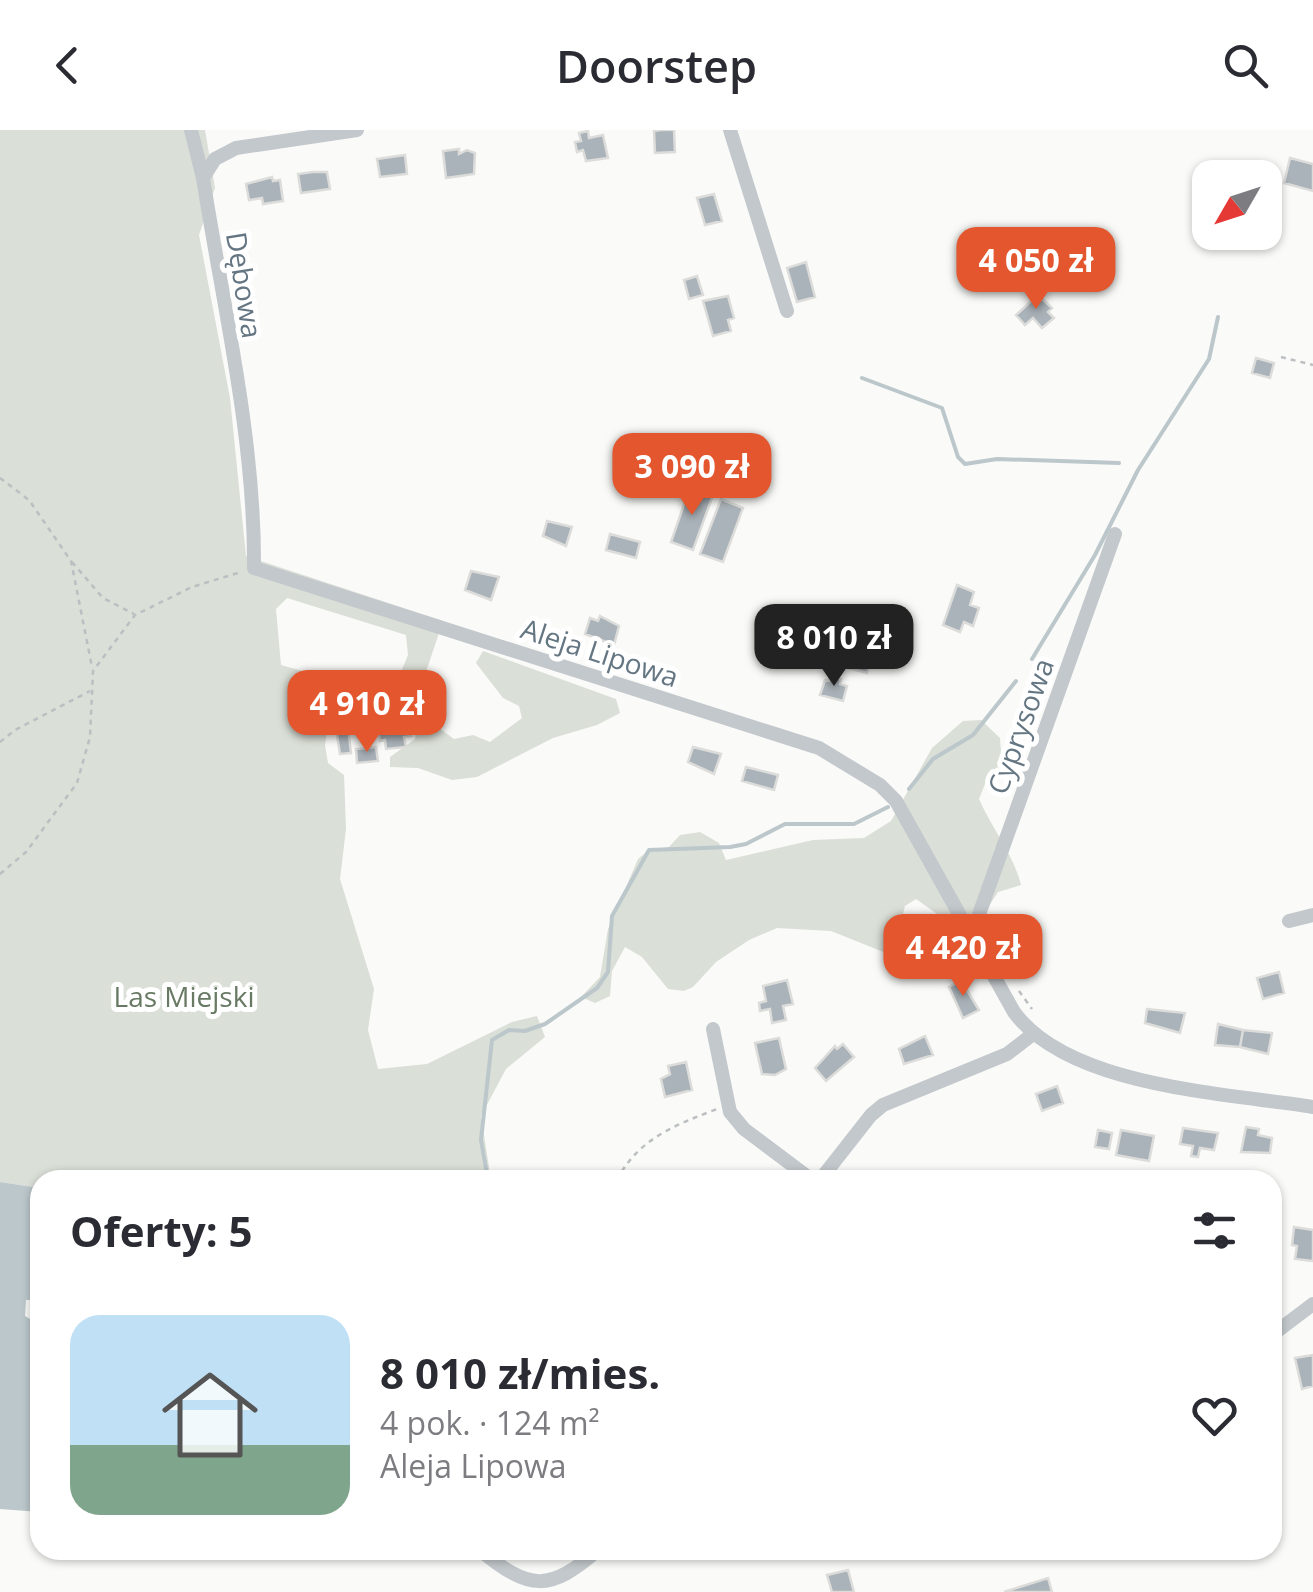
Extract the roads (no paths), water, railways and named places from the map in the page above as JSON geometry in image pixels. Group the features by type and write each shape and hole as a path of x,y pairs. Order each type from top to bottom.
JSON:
{"street":[{"name":"Dębowa","path":"191,130 203,178 248,462 254,514 254,568"},
{"path":"203,178 214,159 236,148 357,130"},
{"path":"730,130 786,311"},
{"name":"Cyprysowa","path":"972,934 1115,534"},
{"name":"Aleja Lipowa","path":"254,568 818,748 880,785 896,801 1014,1012 1052,1048 1107,1073 1313,1108"},
{"path":"1289,921 1313,915"},
{"path":"713,1029 728,1106 744,1128 799,1170"},
{"path":"828,1170 883,1105 1007,1054 1033,1034"},
{"path":"1282,1327 1313,1304"},
{"path":"495,1560 528,1583 552,1586 585,1560"}],"waterway":[{"path":"1032,659 1095,555 1138,470 1209,359 1218,317"},
{"path":"862,378 942,408 958,457 965,464 997,459 1119,463"},
{"path":"909,789 933,759 973,735 1016,681"},
{"path":"486,1170 481,1140 492,1040 509,1030 525,1031 545,1024 597,988 608,972 612,916 649,850 730,847 746,844 785,824 854,824 888,807"}],"park label":[{"name":"Las Miejski","path":"184,996"}]}
